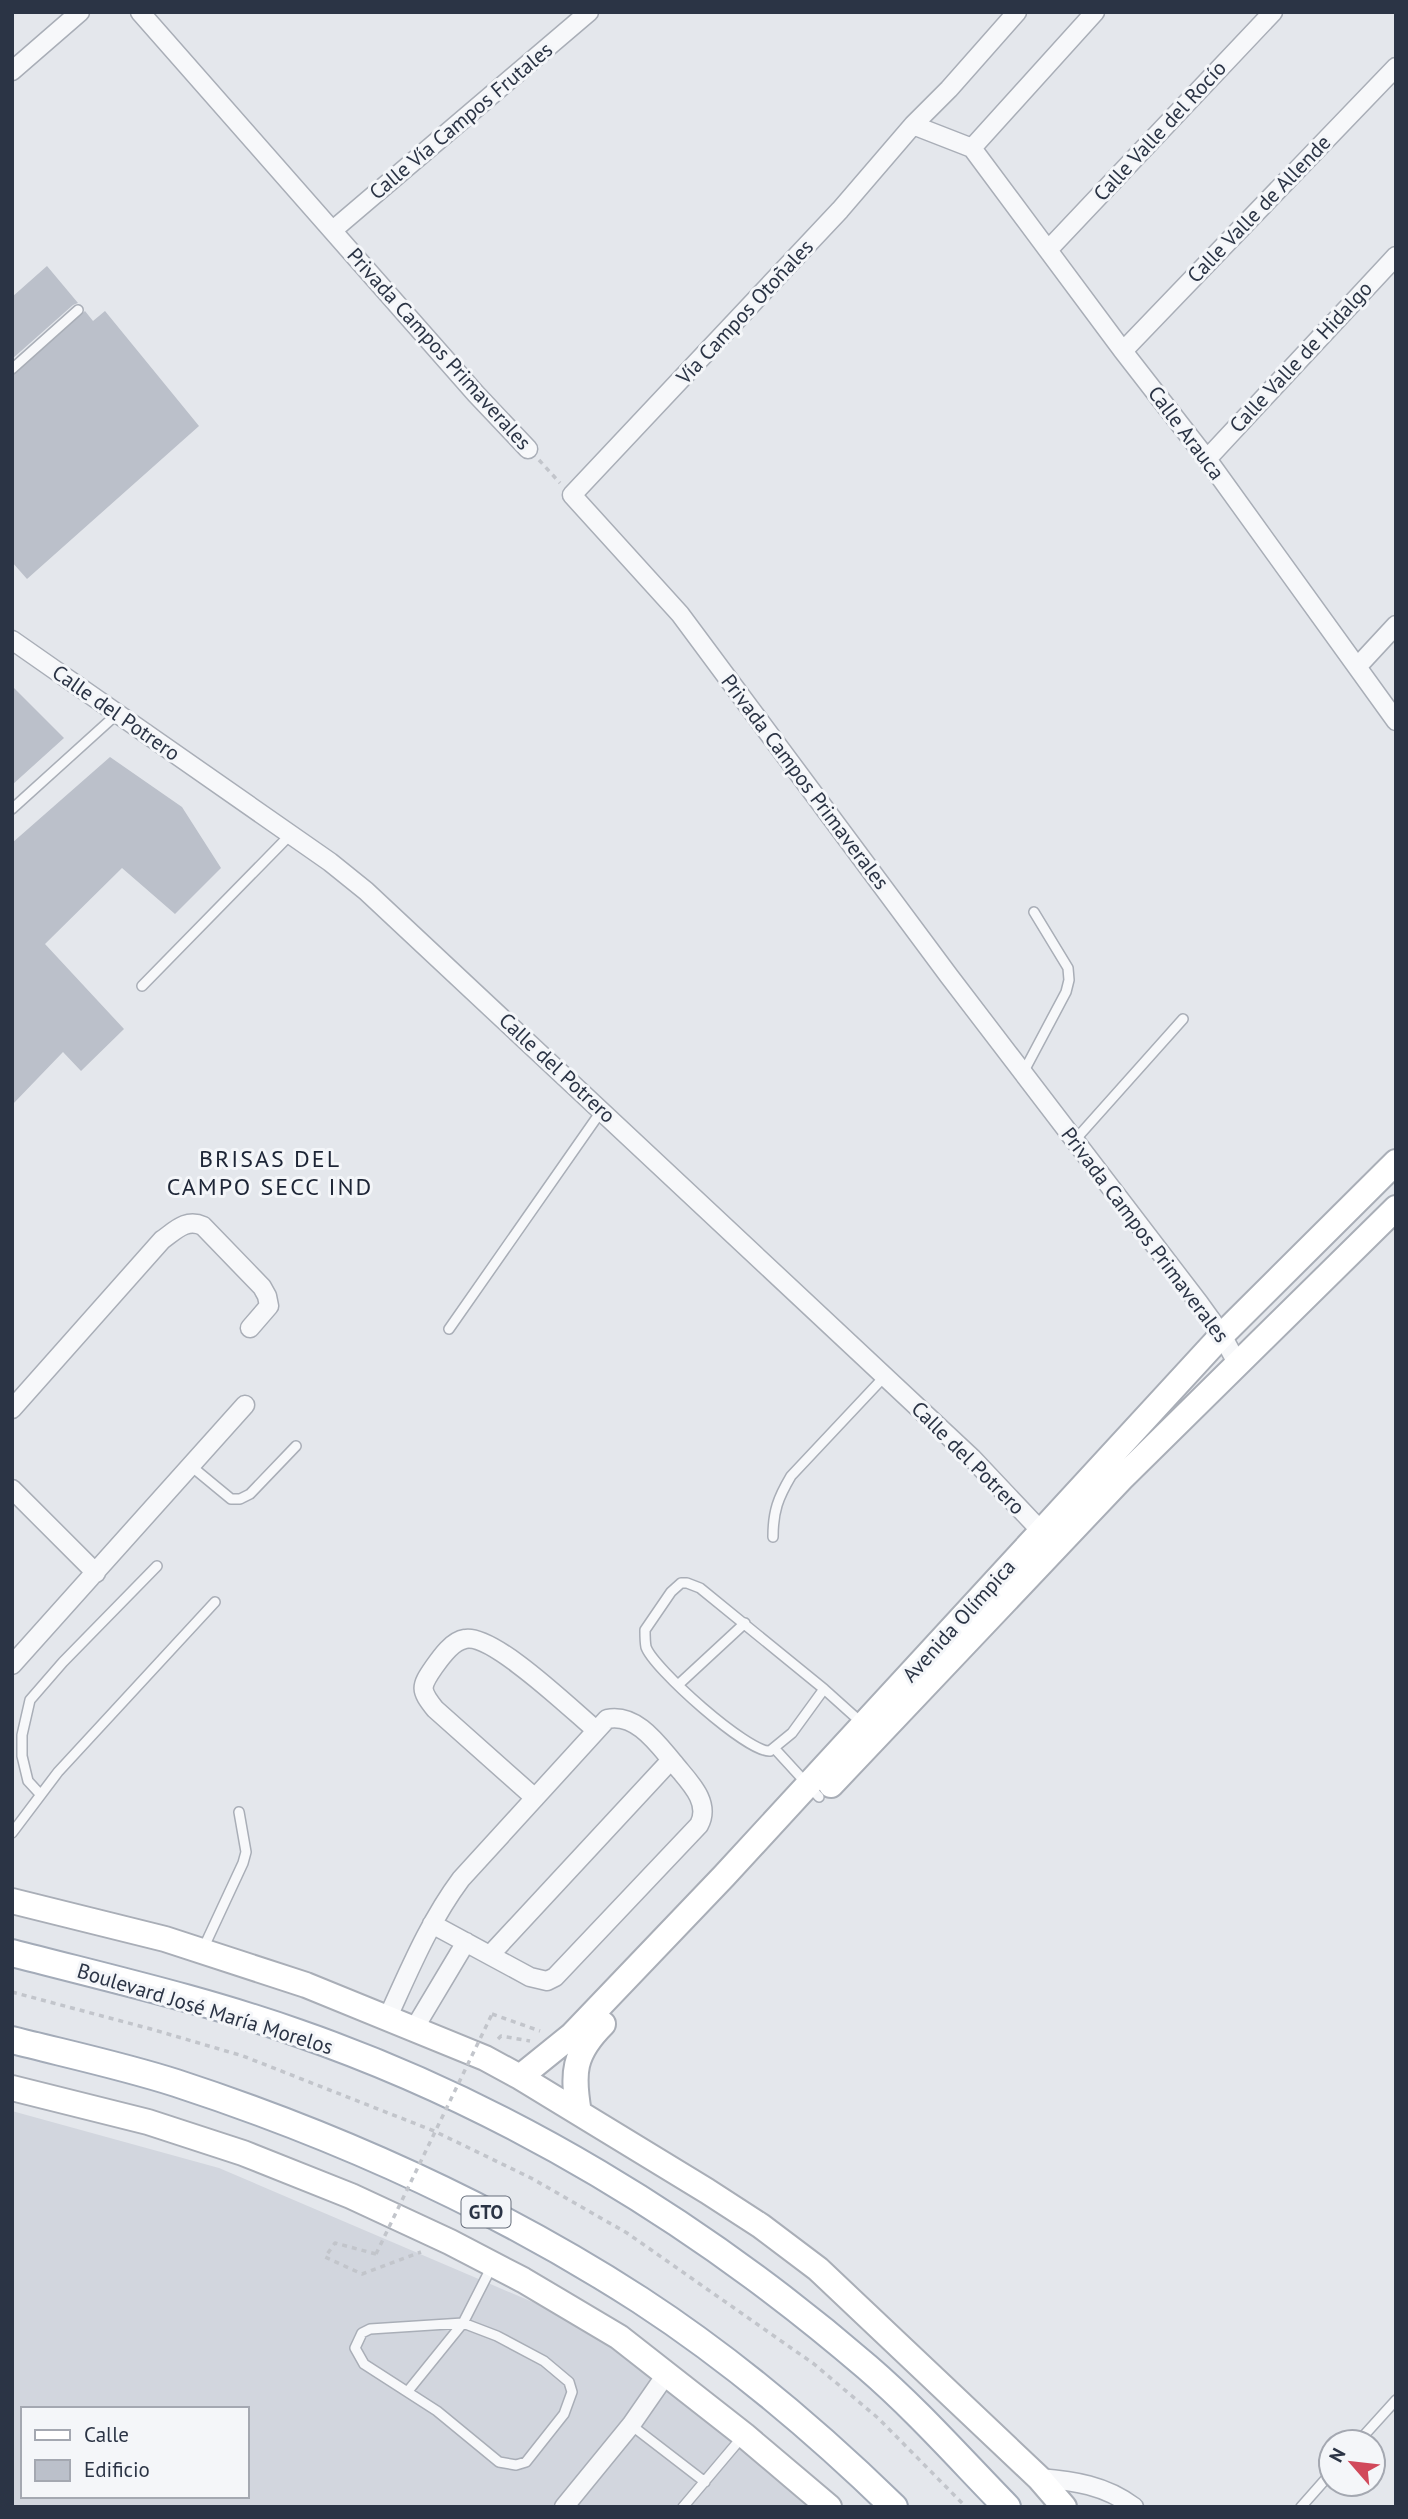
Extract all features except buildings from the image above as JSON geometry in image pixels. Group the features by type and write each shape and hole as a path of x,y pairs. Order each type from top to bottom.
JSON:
{"main road":[{"name":"Boulevard José María Morelos","path":"12,1954 150,1988 298,2033 399,2072 483,2111 594,2172 699,2238 774,2291 869,2368 1007,2507"},
{"name":"GTO","path":"12,2040 174,2082 262,2113 343,2146 499,2218 628,2293 695,2338 764,2390 838,2452 894,2507"}],"street":[{"path":"12,71 80,12"},
{"name":"Privada Campos Primaverales","path":"139,12 476,394 528,449"},
{"name":"Calle Vía Campos Frutales","path":"333,230 589,12"},
{"name":"Vía Campos Otoñales","path":"572,495 840,210 913,125 949,89 1017,12"},
{"path":"913,125 972,148 1095,12"},
{"name":"Calle Valle del Rocío","path":"1048,250 1273,12"},
{"name":"Calle Valle de Allende","path":"1123,351 1396,67"},
{"name":"Calle Arauca","path":"972,148 1207,459 1396,721"},
{"name":"Calle Valle de Hidalgo","path":"1207,459 1396,256"},
{"name":"Privada Campos Primaverales","path":"572,495 680,614 1222,1335 1238,1365"},
{"path":"1358,666 1396,625"},
{"name":"Calle del Potrero","path":"12,639 330,862 366,891 972,1458 1050,1538"},
{"name":"Avenida Olímpica","path":"579,2113 575,2068 590,2038 814,1791 1050,1538 1222,1335 1396,1162"},
{"name":"Avenida Olímpica","path":"1050,1538 1121,1479 1396,1208"},
{"path":"12,1409 162,1240 183,1225 194,1222 202,1226 267,1296 269,1306 250,1328"},
{"path":"12,1665 245,1405"},
{"path":"12,1489 96,1573"},
{"path":"535,1798 435,1709 422,1690 424,1682 452,1646 461,1639 469,1638 487,1643 540,1681 596,1730"},
{"path":"387,2019 432,1924 441,1906 461,1879 607,1719 616,1717 630,1721 662,1746 697,1793 702,1819 691,1834 555,1977 547,1981 530,1977 432,1924"},
{"path":"489,1955 671,1760"},
{"name":"Avenida Olímpica","path":"520,2077 572,2035 814,1791"},
{"path":"12,1900 165,1939 306,1985 485,2058 520,2077 707,2190 818,2269 1039,2478 1064,2507"},
{"path":"414,2029 466,1942"},
{"path":"12,2088 148,2122 243,2153 351,2196 493,2264 590,2318 667,2373 829,2507"},
{"path":"564,2507 632,2425 667,2373"},
{"path":"1039,2478 1101,2487 1118,2494 1134,2507"}],"lane":[{"path":"12,369 79,310"},
{"path":"12,809 117,714"},
{"path":"142,986 290,835"},
{"path":"1023,1073 1066,992 1069,980 1068,968 1034,912"},
{"path":"1075,1140 1183,1019"},
{"path":"449,1329 602,1110"},
{"path":"773,1536 773,1514 791,1476 885,1376"},
{"path":"191,1466 230,1499 240,1499 250,1494 296,1446"},
{"path":"40,1794 28,1781 22,1756 22,1735 30,1700 156,1566"},
{"path":"824,1689 792,1733 775,1749 765,1752 726,1728 678,1685 646,1648 645,1630 677,1585 687,1583 700,1588 824,1689 870,1731"},
{"path":"12,1833 40,1794 215,1602"},
{"path":"678,1685 745,1623"},
{"path":"775,1749 814,1791"},
{"path":"203,1951 246,1852 239,1812"},
{"path":"408,2391 463,2323 493,2264"},
{"path":"463,2323 497,2336 544,2361 569,2382 572,2392 564,2414 526,2462 516,2465 499,2462 437,2410 364,2364 355,2348 362,2333 383,2327 463,2323"},
{"path":"1371,2428 1396,2400"},
{"path":"632,2425 705,2482"},
{"path":"683,2507 744,2435"},
{"path":"1301,2507 1317,2489"}],"path":[{"name":"Privada Campos Primaverales","path":"528,449 572,495"},
{"path":"450,2242 362,2274 325,2257 335,2244 376,2254 492,2014 540,2031 530,2042 501,2036 485,2058"}],"shaded area":[{"path":"12,2111 219,2168 626,2342 807,2507 12,2507"}],"district":[{"name":"BRISAS DEL CAMPO SECC IND","path":"270,1173"}]}
